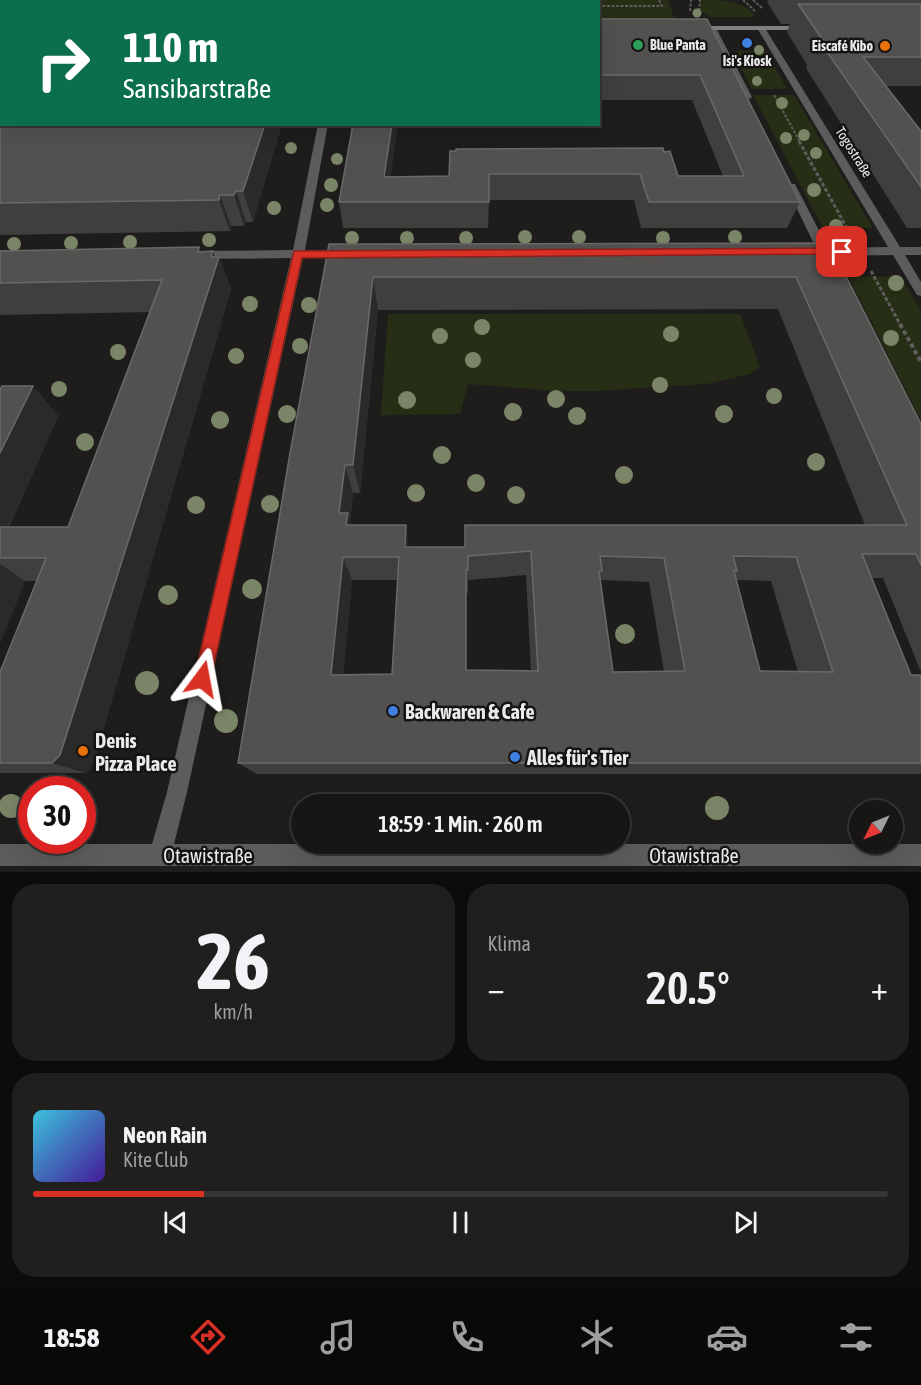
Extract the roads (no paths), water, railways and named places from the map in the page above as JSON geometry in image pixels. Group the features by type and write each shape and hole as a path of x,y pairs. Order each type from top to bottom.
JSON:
{"street":[{"path":"680,28 815,28"},
{"path":"712,28 749,101"},
{"name":"Togostraße","path":"761,28 921,292"},
{"path":"160,855 177,792 298,254 323,126"},
{"path":"788,180 832,270"},
{"path":"804,252 921,251"},
{"path":"178,255 355,254"},
{"name":"Otawistraße","path":"0,855 921,855"}],"place":[{"name":"Isi's Kiosk","path":"747,43"},
{"name":"Blue Panta","path":"638,45"},
{"name":"Eiscafé Kibo","path":"885,46"},
{"name":"Backwaren & Cafe","path":"393,711"},
{"name":"Denis Pizza Place","path":"83,751"},
{"name":"Alles für's Tier","path":"515,757"}]}
